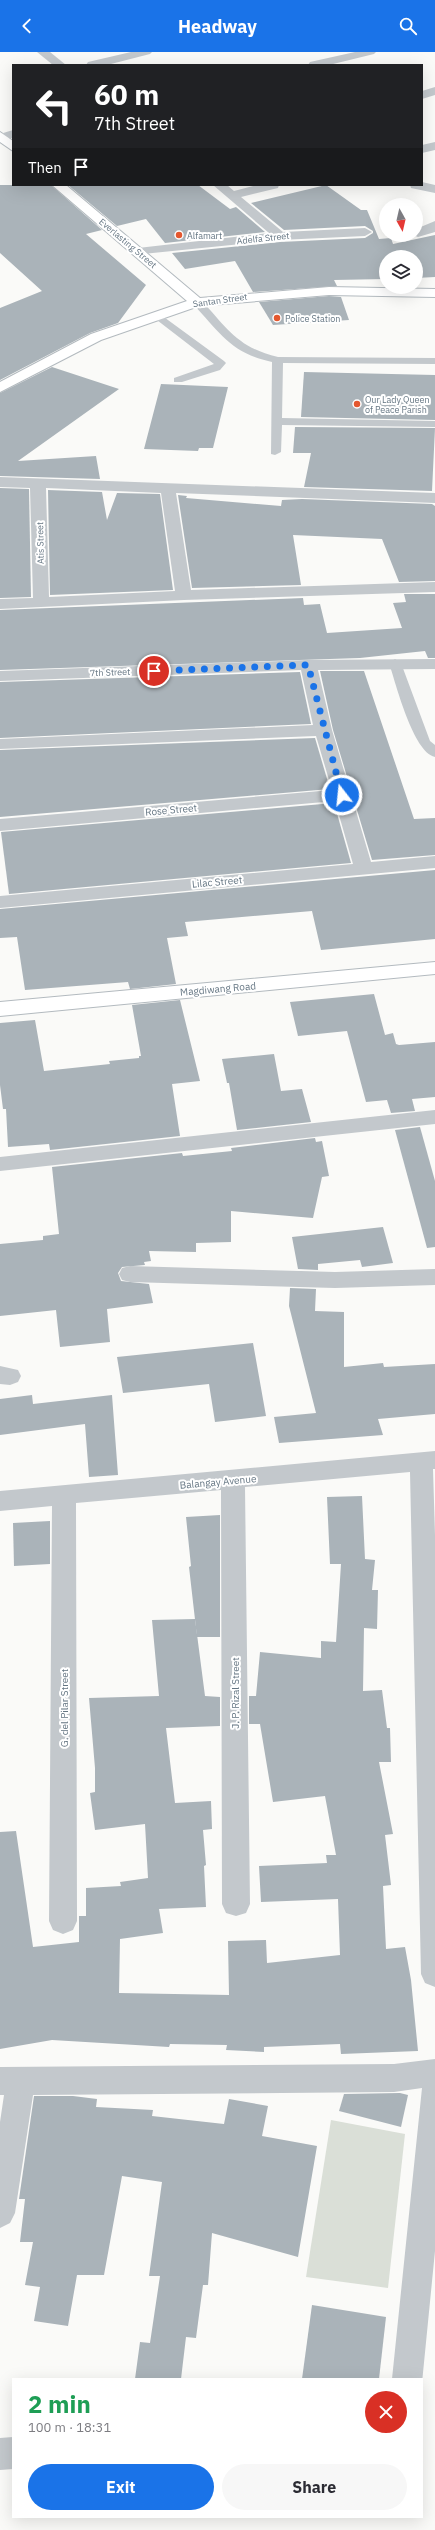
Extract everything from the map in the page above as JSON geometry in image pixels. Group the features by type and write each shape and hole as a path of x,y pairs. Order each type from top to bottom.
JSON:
{"street":[{"path":"43,52 59,64"},
{"path":"96,64 146,52"},
{"path":"318,64 370,52"},
{"path":"423,94 435,91"},
{"path":"5,136 12,146"},
{"path":"423,149 435,146"},
{"name":"Everlasting Street","path":"59,186 197,302"},
{"path":"220,186 280,236"},
{"path":"232,195 269,186"},
{"path":"421,186 435,189"},
{"path":"423,231 431,229 435,225"},
{"name":"Adelfa Street","path":"138,252 280,236 365,232"},
{"name":"Santan Street","path":"0,388 96,337 197,302 329,291 435,293"},
{"path":"0,482 435,498"},
{"name":"Atis Street","path":"38,483 41,603"},
{"path":"168,489 184,595"},
{"path":"0,604 184,595 435,587"},
{"name":"7th Street","path":"0,676 308,665 395,663 435,664"},
{"path":"308,665 323,730 364,868"},
{"path":"0,744 323,730"},
{"name":"Rose Street","path":"0,825 342,795"},
{"name":"Lilac Street","path":"0,902 435,862"},
{"name":"Magdiwang Road","path":"0,1009 435,968"},
{"path":"0,1164 435,1117"},
{"path":"130,1274 335,1280 435,1276"},
{"path":"428,1461 435,1974"},
{"name":"Balangay Avenue","path":"0,1501 233,1481 428,1461"},
{"name":"J. P. Rizal Street","path":"233,1481 236,1904"},
{"name":"G. del Pilar Street","path":"63,1921 64,1496"},
{"path":"0,2213 10,2080 394,2078 435,2073"},
{"path":"408,2378 434,2107"},
{"path":"0,2454 12,2453"}],"lane":[{"path":"197,302 239,347 259,356 278,360 435,361"},
{"path":"157,315 220,363 216,368 178,380"},
{"path":"275,452 278,360"},
{"path":"276,421 435,424"},
{"path":"395,663 424,742 435,753"}],"shaded area":[{"path":"331,2120 405,2134 388,2288 306,2277"}],"building":[{"path":"0,185 52,186 102,230 86,234 146,285 118,323 90,333 0,380 0,308 42,291 0,253"},
{"path":"69,186 199,186 230,209 236,207 265,232 165,243 146,219 117,226"},
{"path":"322,186 327,186 361,210 367,210 379,242 392,242 393,244 402,242 423,242 423,238 435,235 435,277 423,278 423,250 379,250 379,279 334,280 337,286 253,292 235,261 185,269 172,253 280,242 365,238 373,233 373,231 365,226 284,230 251,203"},
{"path":"329,296 341,297 349,320 273,325 259,302"},
{"path":"52,367 119,389 18,461 96,456 100,479 0,476 0,393"},
{"path":"304,372 435,375 435,420 301,417"},
{"path":"161,384 228,387 213,448 199,448 198,451 144,449"},
{"path":"295,427 435,428 432,491 304,487 311,453 293,453"},
{"path":"0,488 29,489 31,597 0,598"},
{"path":"48,490 102,492 107,520 117,493 160,494 173,590 50,595"},
{"path":"178,495 187,496 186,498 281,506 282,500 302,499 432,504 435,506 435,581 399,582 382,539 293,535 301,585 192,588"},
{"path":"404,594 435,594 435,658 428,658 425,651 360,658 0,670 0,610 303,598 304,605 320,604 327,633 402,628 393,603 406,602"},
{"path":"320,671 364,671 414,819 435,818 435,855 372,860 333,730"},
{"path":"300,672 311,724 0,738 0,682"},
{"path":"315,738 330,789 0,817 0,750"},
{"path":"334,803 351,863 9,894 1,832"},
{"path":"435,870 435,939 321,950 312,911 185,922 188,936 167,938 176,984 130,989 128,982 25,990 17,937 0,938 0,909"},
{"path":"374,994 385,1035 393,1033 396,1044 435,1042 435,1097 412,1099 415,1111 391,1113 387,1100 366,1102 347,1031 298,1036 290,1002"},
{"path":"180,1000 200,1081 172,1084 180,1136 50,1150 49,1144 8,1147 6,1109 3,1109 0,1085 0,1023 35,1020 44,1071 110,1064 109,1061 139,1058 139,1056 141,1056 132,1005"},
{"path":"274,1054 281,1091 302,1089 311,1122 237,1130 229,1083 227,1083 222,1059"},
{"path":"420,1127 435,1181 435,1247 427,1248 395,1130"},
{"path":"315,1138 316,1142 322,1141 329,1176 322,1177 313,1218 231,1211 231,1242 196,1243 196,1252 149,1251 151,1261 144,1262 145,1265 122,1267 118,1273 121,1281 149,1284 153,1303 107,1309 110,1342 60,1347 56,1310 0,1316 0,1244 43,1240 43,1236 59,1234 52,1167 182,1153 183,1156 232,1151 231,1148"},
{"path":"383,1227 393,1263 362,1267 360,1260 318,1264 318,1270 298,1269 292,1237"},
{"path":"290,1288 316,1289 315,1311 344,1312 344,1367 383,1363 384,1367 435,1364 435,1414 378,1419 383,1435 279,1443 274,1417 316,1413 289,1306"},
{"path":"253,1343 266,1416 215,1422 209,1384 123,1393 117,1357"},
{"path":"32,1395 33,1404 112,1395 118,1475 89,1477 85,1424 0,1435 0,1399"},
{"path":"362,1496 365,1559 375,1560 372,1590 378,1590 377,1629 364,1628 363,1691 382,1690 387,1728 390,1728 391,1762 379,1762 393,1834 385,1835 391,1885 383,1886 386,1949 405,1947 411,1980 418,2051 341,2054 340,2044 264,2047 264,2052 226,2050 227,2045 170,2044 169,2047 52,2040 0,2049 0,1832 16,1831 33,1947 79,1942 79,1916 86,1916 86,1888 121,1886 120,1882 148,1878 145,1824 95,1830 90,1793 95,1792 95,1768 89,1698 159,1696 152,1620 195,1619 205,1696 220,1697 220,1726 166,1728 175,1803 211,1801 212,1829 203,1830 206,1865 204,1866 206,1907 159,1909 163,1933 120,1939 119,1993 229,1995 228,1941 266,1940 267,1963 340,1955 338,1899 261,1902 259,1866 327,1863 326,1855 336,1855 325,1796 273,1802 260,1724 249,1724 249,1696 256,1696 260,1652 321,1658 321,1641 336,1642 341,1564 330,1564 327,1497"},
{"path":"220,1515 220,1637 197,1637 189,1567 191,1566 186,1517"},
{"path":"50,1521 50,1564 14,1566 13,1523"},
{"path":"400,2093 408,2095 401,2127 339,2111 344,2094"},
{"path":"34,2096 73,2096 97,2099 96,2107 153,2110 152,2116 224,2124 229,2099 268,2106 262,2136 317,2146 298,2257 212,2233 208,2285 203,2285 196,2338 186,2337 181,2378 135,2378 140,2342 150,2343 160,2276 149,2276 162,2182 122,2176 104,2275 77,2275 68,2326 34,2321 40,2287 25,2285 33,2242 20,2242 25,2199 19,2199"},
{"path":"312,2305 386,2317 379,2378 302,2378"}],"place":[{"name":"Alfamart","path":"179,235"},
{"name":"Police Station","path":"277,318"},
{"name":"Our Lady Queen of Peace Parish","path":"357,404"}],"route":[{"path":"154,671 308,665 323,730 342,795"}]}
